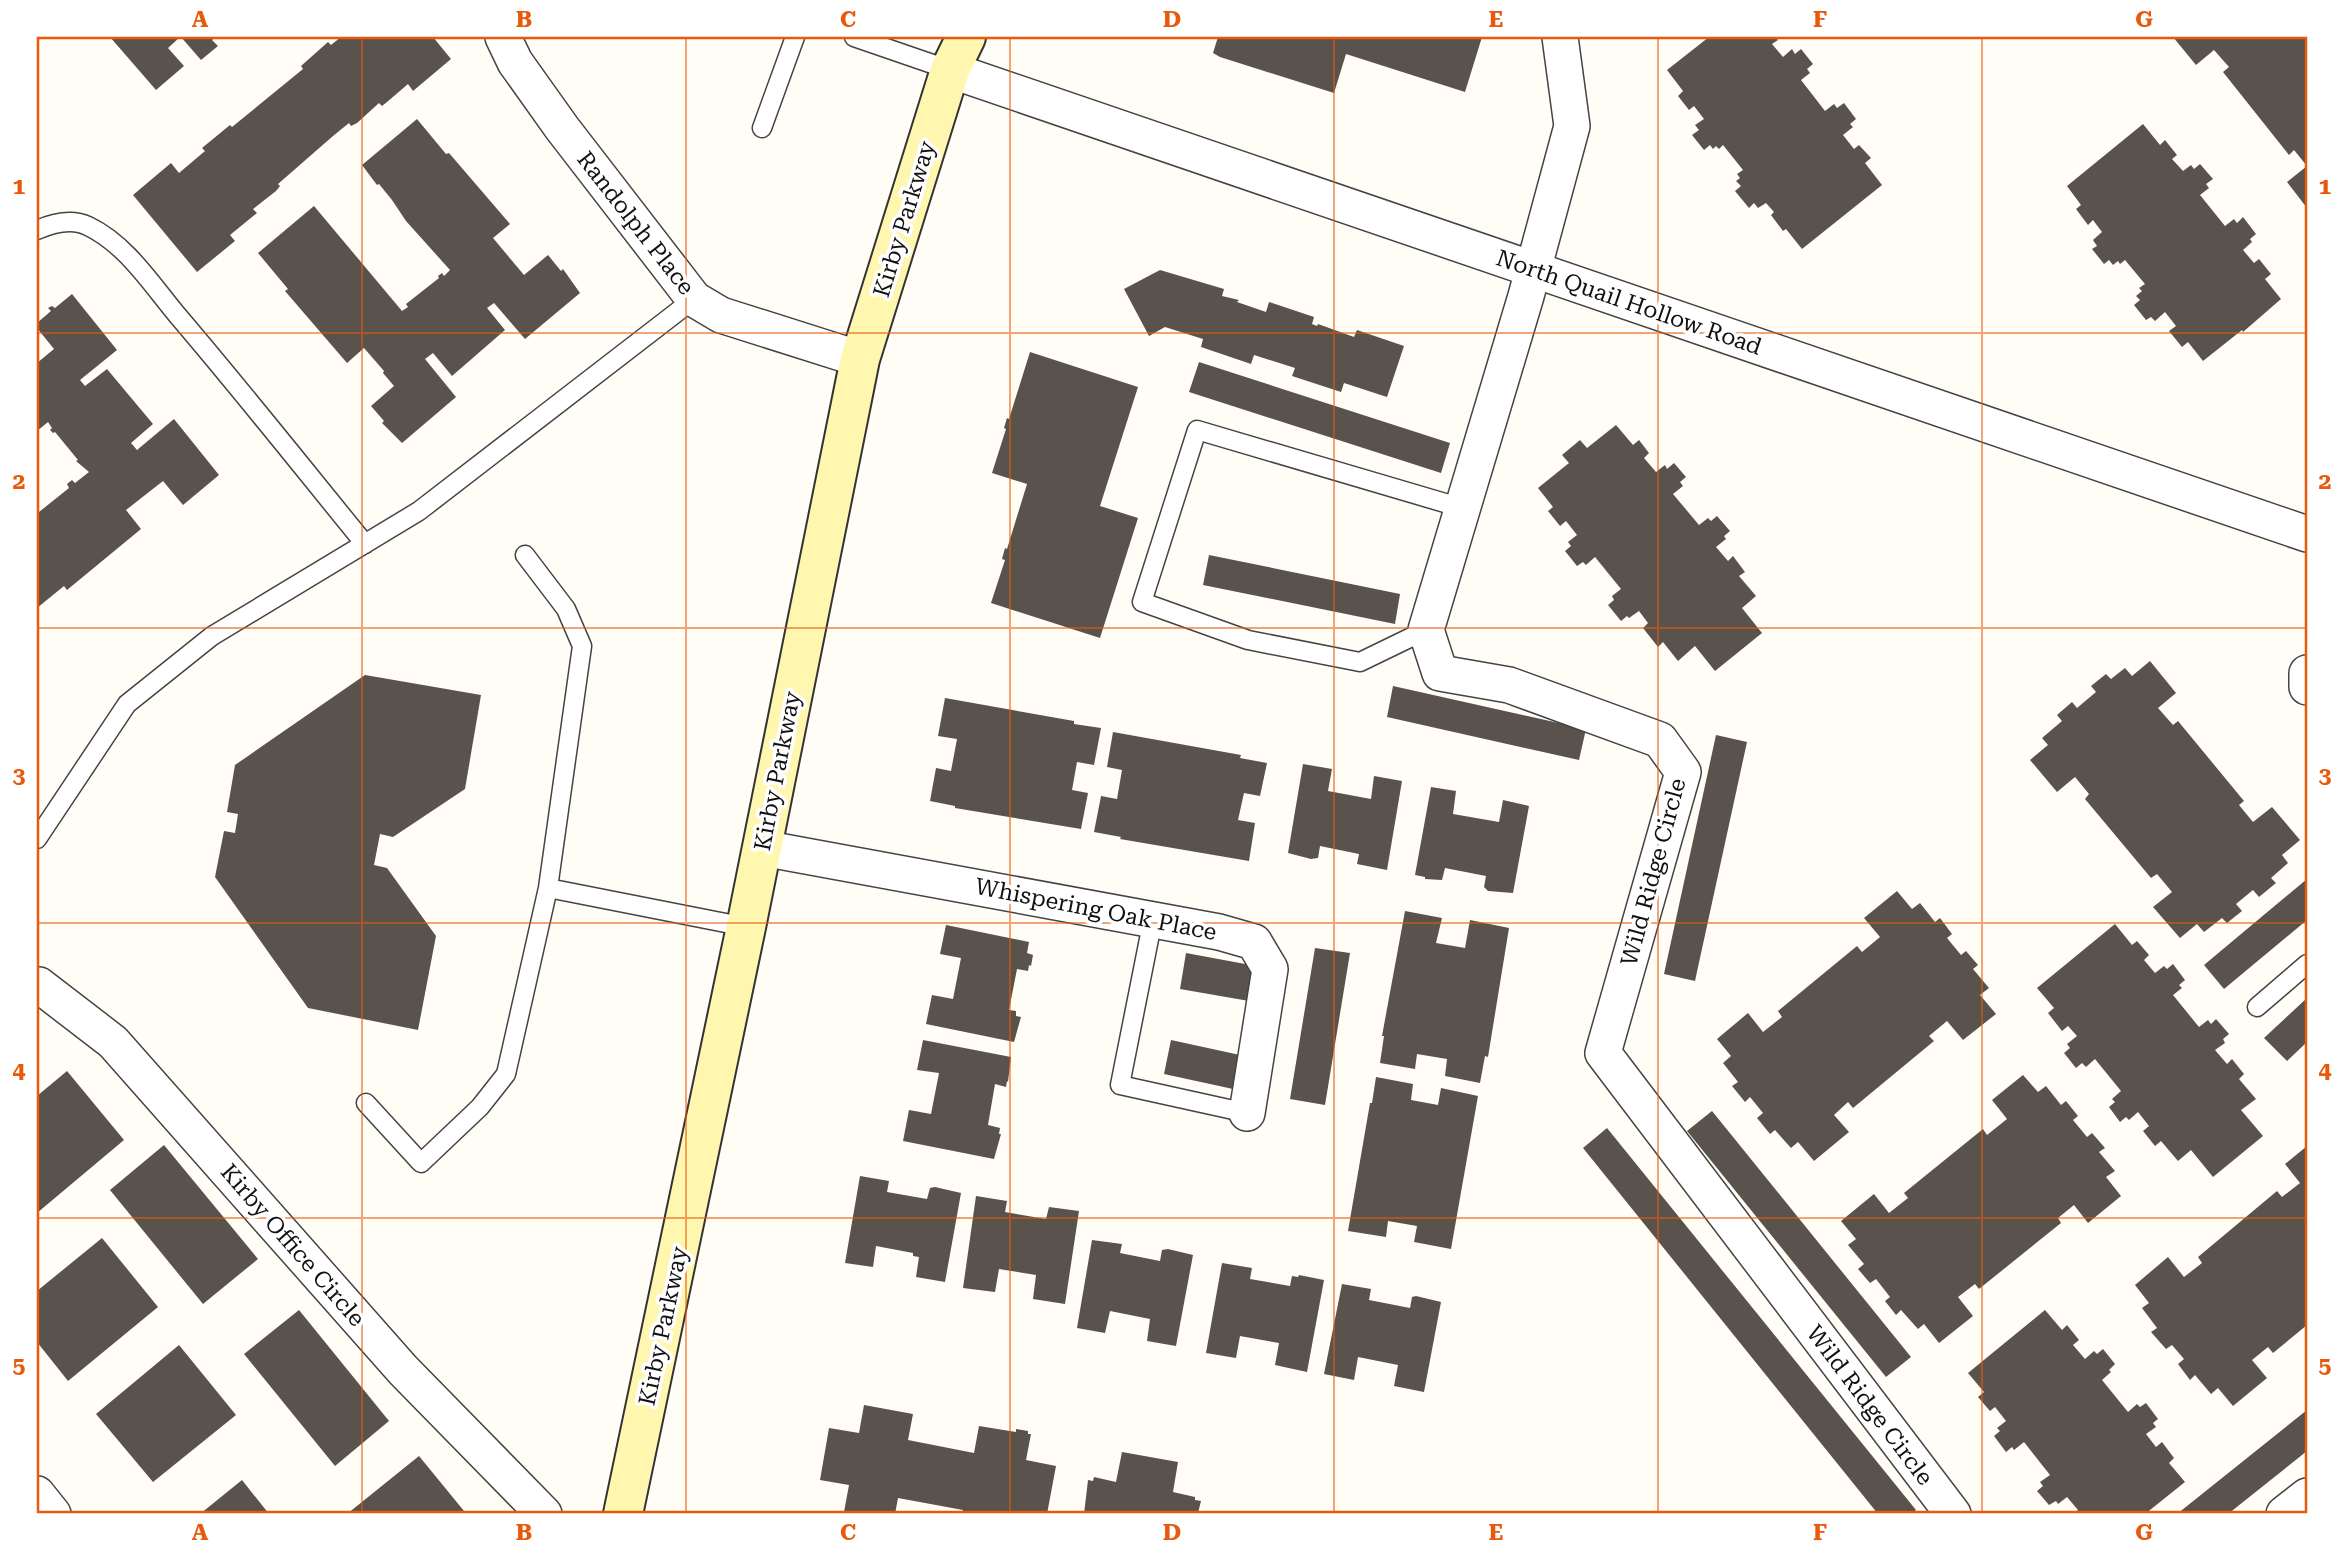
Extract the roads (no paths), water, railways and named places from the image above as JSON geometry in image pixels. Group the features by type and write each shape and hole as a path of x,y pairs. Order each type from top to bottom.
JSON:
{"main road":[{"name":"Kirby Parkway","path":"623,1514 746,927 860,359 958,53"}],"street":[{"name":"Randolph Place","path":"503,37 515,62 562,128 694,299 721,314 860,359"},
{"path":"1426,630 1530,283 1572,126 1560,37"},
{"name":"North Quail Hollow Road","path":"958,53 1530,283 2307,534"},
{"name":"Wild Ridge Circle","path":"1426,630 1440,673 1509,685 1660,740 1684,772 1603,1053 1953,1514"},
{"path":"2307,673 2307,687"},
{"name":"Whispering Oak Place","path":"762,848 1153,919 1254,942 1270,969 1247,1113"},
{"name":"Kirby Office Circle","path":"37,988 39,985 113,1042 403,1370 544,1514"},
{"path":"37,1494 53,1514"},
{"path":"2284,1514 2307,1496"}],"lane":[{"path":"762,128 795,37"},
{"path":"854,37 958,53"},
{"path":"37,230 72,221 98,231 124,252 197,337 365,544"},
{"path":"37,839 127,704 212,636 419,512 694,299"},
{"path":"1426,630 1360,662 1248,640 1142,602 1197,430 1462,508"},
{"path":"366,1103 421,1163 480,1107 506,1074 548,888 582,646 566,609 525,555"},
{"path":"548,888 746,927"},
{"path":"1153,919 1120,1086 1247,1113"},
{"path":"2256,1007 2307,964"}]}
